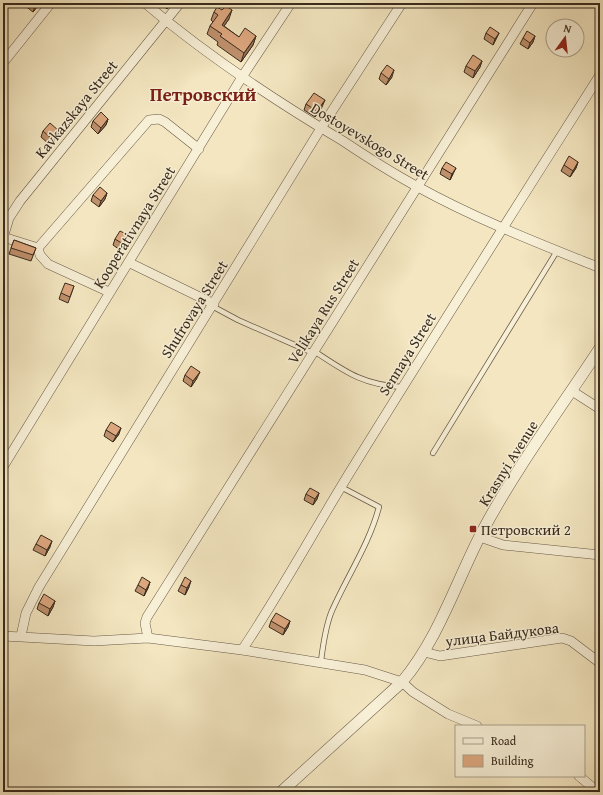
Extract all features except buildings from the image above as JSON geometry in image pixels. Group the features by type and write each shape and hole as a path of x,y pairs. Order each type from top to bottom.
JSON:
{"street":[{"path":"3,63 50,3"},
{"name":"Dostoyevskogo Street","path":"145,3 166,21 242,77 321,128 418,187 502,228 600,268"},
{"name":"Kavkazskaya Street","path":"3,238 9,218 20,201 180,3"},
{"name":"Kooperativnaya Street","path":"3,467 109,292 130,263 242,77 291,3"},
{"name":"Shufrovaya Street","path":"21,636 26,613 39,587 321,128 402,3"},
{"name":"Velikaya Rus Street","path":"148,638 145,623 148,617 533,3"},
{"name":"Sennaya Street","path":"242,650 270,608 402,387 600,75"},
{"path":"38,248 149,120 159,119 165,122 199,149"},
{"path":"3,238 38,248"},
{"path":"38,248 40,255 48,264 109,292"},
{"path":"130,263 213,305"},
{"name":"Krasnyi Avenue","path":"280,792 402,682 424,652 480,537 519,470 600,348"},
{"path":"572,391 600,409"},
{"path":"480,537 503,545 600,555"},
{"path":"3,636 94,641 148,638 321,661 365,670 402,682 413,692 448,714 475,725"},
{"name":"улица Байдукова","path":"424,652 440,656 562,638 576,644 600,663"},
{"path":"581,777 597,787"}],"lane":[{"path":"433,453 558,250"},
{"path":"213,305 238,320 314,352 362,380 377,385 402,387"},
{"path":"321,661 325,635 331,614 374,526 379,507 341,487"}],"place":[{"name":"Петровский 2","path":"473,529"}],"district":[{"name":"Петровский","path":"203,94"}]}
